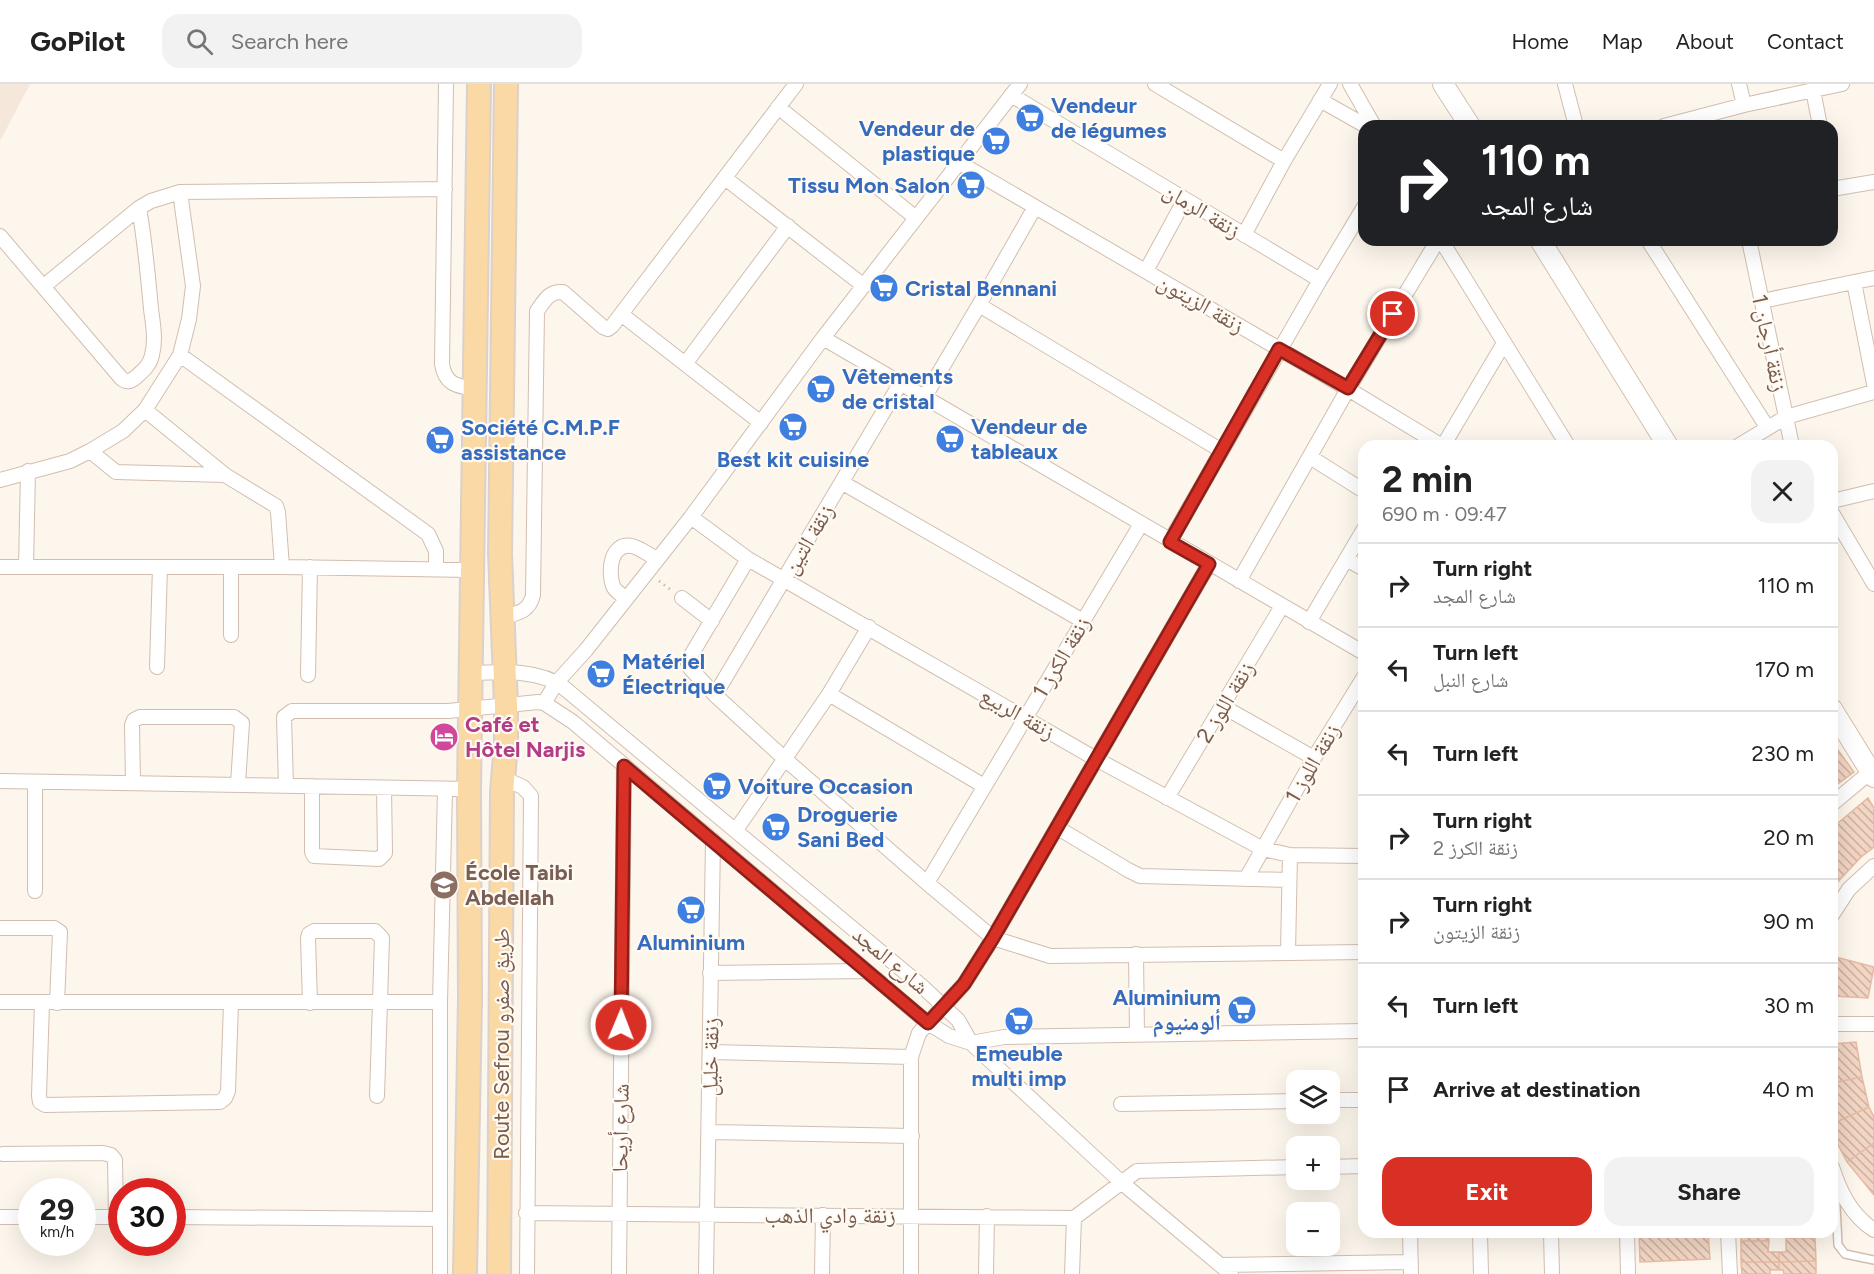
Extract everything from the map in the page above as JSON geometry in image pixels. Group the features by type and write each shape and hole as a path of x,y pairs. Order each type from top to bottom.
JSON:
{"main road":[{"name":"Route Sefrou طريق صفرو","path":"465,1274 464,1219 470,1001 469,789 478,84"},
{"name":"Route Sefrou طريق صفرو","path":"499,1274 503,778 506,706 500,554 506,84"}],"street":[{"path":"446,84 442,364 444,374 449,380 457,386 474,389"},
{"path":"502,617 526,610 533,595 537,310 549,295 563,292 608,329 796,84"},
{"path":"1155,84 1284,161"},
{"path":"1244,235 1284,161 1330,84"},
{"path":"1350,84 1371,120"},
{"path":"1443,84 1466,120"},
{"path":"1565,84 1574,120"},
{"path":"1740,84 1744,105"},
{"path":"1687,120 1842,84"},
{"path":"286,786 284,717 286,713 292,711 471,710 544,703 557,682 586,650 691,517 823,338 1015,89"},
{"name":"زنقة الرمان","path":"1015,89 1185,199 1320,280"},
{"path":"1812,90 1819,120"},
{"path":"1320,100 1358,121"},
{"path":"778,107 916,218"},
{"name":"زنقة الزيتون","path":"958,162 1348,388 1433,440"},
{"path":"725,178 864,286"},
{"path":"1838,185 1874,182"},
{"path":"44,286 139,208 151,201 180,192 445,189"},
{"path":"0,480 70,461 123,431 146,410 180,355 189,319 193,286 180,192"},
{"path":"1146,271 1185,199"},
{"path":"924,398 1035,207"},
{"path":"0,236 123,381 130,381 146,369 153,354 154,337 148,259 139,208"},
{"path":"1170,542 1279,349 1358,217"},
{"path":"685,364 788,226"},
{"path":"1239,581 1348,388 1436,246"},
{"path":"1444,246 1564,440"},
{"path":"1544,246 1664,440"},
{"path":"1652,246 1767,428"},
{"name":"زنقة أرجان 1","path":"1750,246 1791,440"},
{"path":"1762,301 1874,278"},
{"path":"1854,282 1874,384"},
{"path":"979,305 1222,451"},
{"path":"621,314 761,423"},
{"path":"823,338 1358,650"},
{"path":"1447,440 1504,343"},
{"path":"180,355 428,534 436,551 436,569"},
{"name":"زنقة التين","path":"715,695 900,384"},
{"path":"1748,440 1786,417 1874,392"},
{"path":"146,410 225,475 276,506 282,567"},
{"path":"90,451 116,472 225,475"},
{"path":"1310,457 1358,487"},
{"path":"26,567 28,471"},
{"path":"843,483 1083,621"},
{"path":"1838,500 1874,492"},
{"name":"زنقة الربيع","path":"691,517 748,559 1096,759 1263,849 1290,855 1358,856"},
{"path":"1838,522 1869,567 1874,584"},
{"name":"زنقة الكرز 1","path":"927,883 1141,524"},
{"path":"1309,622 1358,539"},
{"path":"626,599 613,586 610,564 613,556 623,547 632,546 657,559"},
{"path":"748,559 688,663 690,668 715,695 786,760 993,938 1050,956 1358,952"},
{"path":"1346,559 1358,566"},
{"path":"911,1274 911,1057 919,1033 964,984 993,938 1209,564"},
{"path":"0,567 310,567 472,570"},
{"path":"156,667 160,567"},
{"path":"231,567 231,635"},
{"path":"308,675 310,567"},
{"path":"682,598 712,621"},
{"name":"زنقة اللوز 2","path":"1167,798 1282,606"},
{"path":"736,830 786,760 869,627"},
{"name":"شارع المجد","path":"471,673 504,672 542,676 557,682 943,1006 958,1020 971,1043"},
{"name":"زنقة اللوز 1","path":"1246,879 1314,758 1358,687"},
{"path":"829,694 984,786"},
{"name":"شارع المجد","path":"544,703 573,722 928,1023 949,1036 971,1043"},
{"path":"1222,706 1314,758"},
{"path":"133,783 132,725 134,720 140,717 234,717 242,723 238,784"},
{"path":"1838,718 1873,772 1838,799"},
{"name":"شارع أريحا","path":"619,1274 624,766"},
{"path":"503,778 523,787 531,796 527,1274"},
{"path":"0,781 469,789"},
{"path":"35,782 35,891"},
{"path":"312,786 312,852 314,856 379,859 385,853 384,788"},
{"path":"440,1274 440,1002 445,789"},
{"path":"1058,828 1140,876 1289,880"},
{"name":"زنقة خليل","path":"706,1274 713,840"},
{"path":"1288,952 1290,855"},
{"path":"1838,906 1849,889 1874,867"},
{"path":"0,928 54,928 60,932 57,1003"},
{"path":"310,1003 309,933 314,931 380,934 382,938 376,1096"},
{"path":"1136,954 1137,1035"},
{"path":"710,973 866,971"},
{"path":"0,1002 440,1002"},
{"path":"42,1003 39,1096 40,1102 45,1105 220,1102 228,1091 231,1003"},
{"path":"1838,1024 1874,1024"},
{"path":"971,1043 1004,1037 1358,1031"},
{"path":"971,1043 1121,1182 1226,1269 1411,1268 1410,1238"},
{"path":"710,1052 911,1057"},
{"path":"1340,1100 1358,1100"},
{"path":"1121,1104 1286,1101"},
{"path":"709,1132 912,1136"},
{"path":"3,1154 103,1153 111,1155 115,1161 116,1178"},
{"path":"1340,1167 1358,1166"},
{"path":"1072,1274 1074,1218 1137,1171 1286,1167"},
{"path":"1838,1183 1851,1210 1874,1230"},
{"name":"زنقة وادي الذهب","path":"526,1213 1074,1218"},
{"path":"822,1215 822,1274"},
{"path":"986,1274 987,1216"},
{"path":"0,1217 18,1217"},
{"path":"186,1217 440,1219"},
{"path":"1480,1238 1481,1274"},
{"path":"1551,1238 1552,1274"},
{"path":"1627,1238 1628,1274"},
{"path":"1728,1238 1730,1274"}],"lane":[{"path":"1838,1238 1838,1245 1845,1254 1874,1260"}],"path":[{"path":"647,572 682,598"}],"shaded area":[{"path":"0,84 30,84 0,141"}],"building":[{"path":"1838,750 1854,772 1838,784"},
{"path":"1868,798 1874,808 1874,847 1861,857 1838,834 1838,823"},
{"path":"1838,834 1861,857 1838,882"},
{"path":"1838,958 1874,967 1868,998 1838,996"},
{"path":"1856,1042 1862,1077 1838,1082 1838,1044"},
{"path":"1862,1077 1869,1107 1838,1121 1838,1082"},
{"path":"1869,1107 1874,1117 1874,1143 1847,1162 1838,1145 1838,1121"},
{"path":"1874,1143 1874,1195 1847,1162"},
{"path":"1639,1238 1708,1238 1710,1259 1640,1262"},
{"path":"1741,1238 1769,1238 1769,1241 1741,1241"},
{"path":"1786,1238 1815,1238 1816,1261 1779,1262 1779,1252 1786,1252"},
{"path":"1741,1241 1769,1241 1768,1252 1779,1252 1779,1262 1741,1262"},
{"path":"1816,1261 1816,1274 1784,1274 1783,1270 1779,1270 1779,1262"},
{"path":"1741,1262 1779,1262 1779,1270 1770,1270 1770,1274 1742,1274"}],"place":[{"name":"Vendeur de légumes","path":"1030,118"},
{"name":"Vendeur de plastique","path":"996,141"},
{"name":"Tissu Mon Salon","path":"971,185"},
{"name":"Cristal Bennani","path":"884,288"},
{"name":"Vêtements de cristal","path":"821,389"},
{"name":"Best kit cuisine","path":"793,427"},
{"name":"Vendeur de tableaux","path":"950,439"},
{"name":"Société C.M.P.F assistance","path":"440,440"},
{"name":"Matériel Électrique","path":"601,674"},
{"name":"Café et Hôtel Narjis","path":"444,737"},
{"name":"Voiture Occasion","path":"717,786"},
{"name":"Droguerie Sani Bed","path":"776,827"},
{"name":"École Taibi Abdellah","path":"444,885"},
{"name":"Aluminium","path":"691,910"},
{"name":"Aluminium ألومنيوم","path":"1242,1010"},
{"name":"Emeuble multi imp","path":"1019,1021"}],"route":[{"path":"621,1025 624,766 928,1023 964,984 993,938 1209,564 1170,542 1279,349 1348,388 1393,314"}]}
